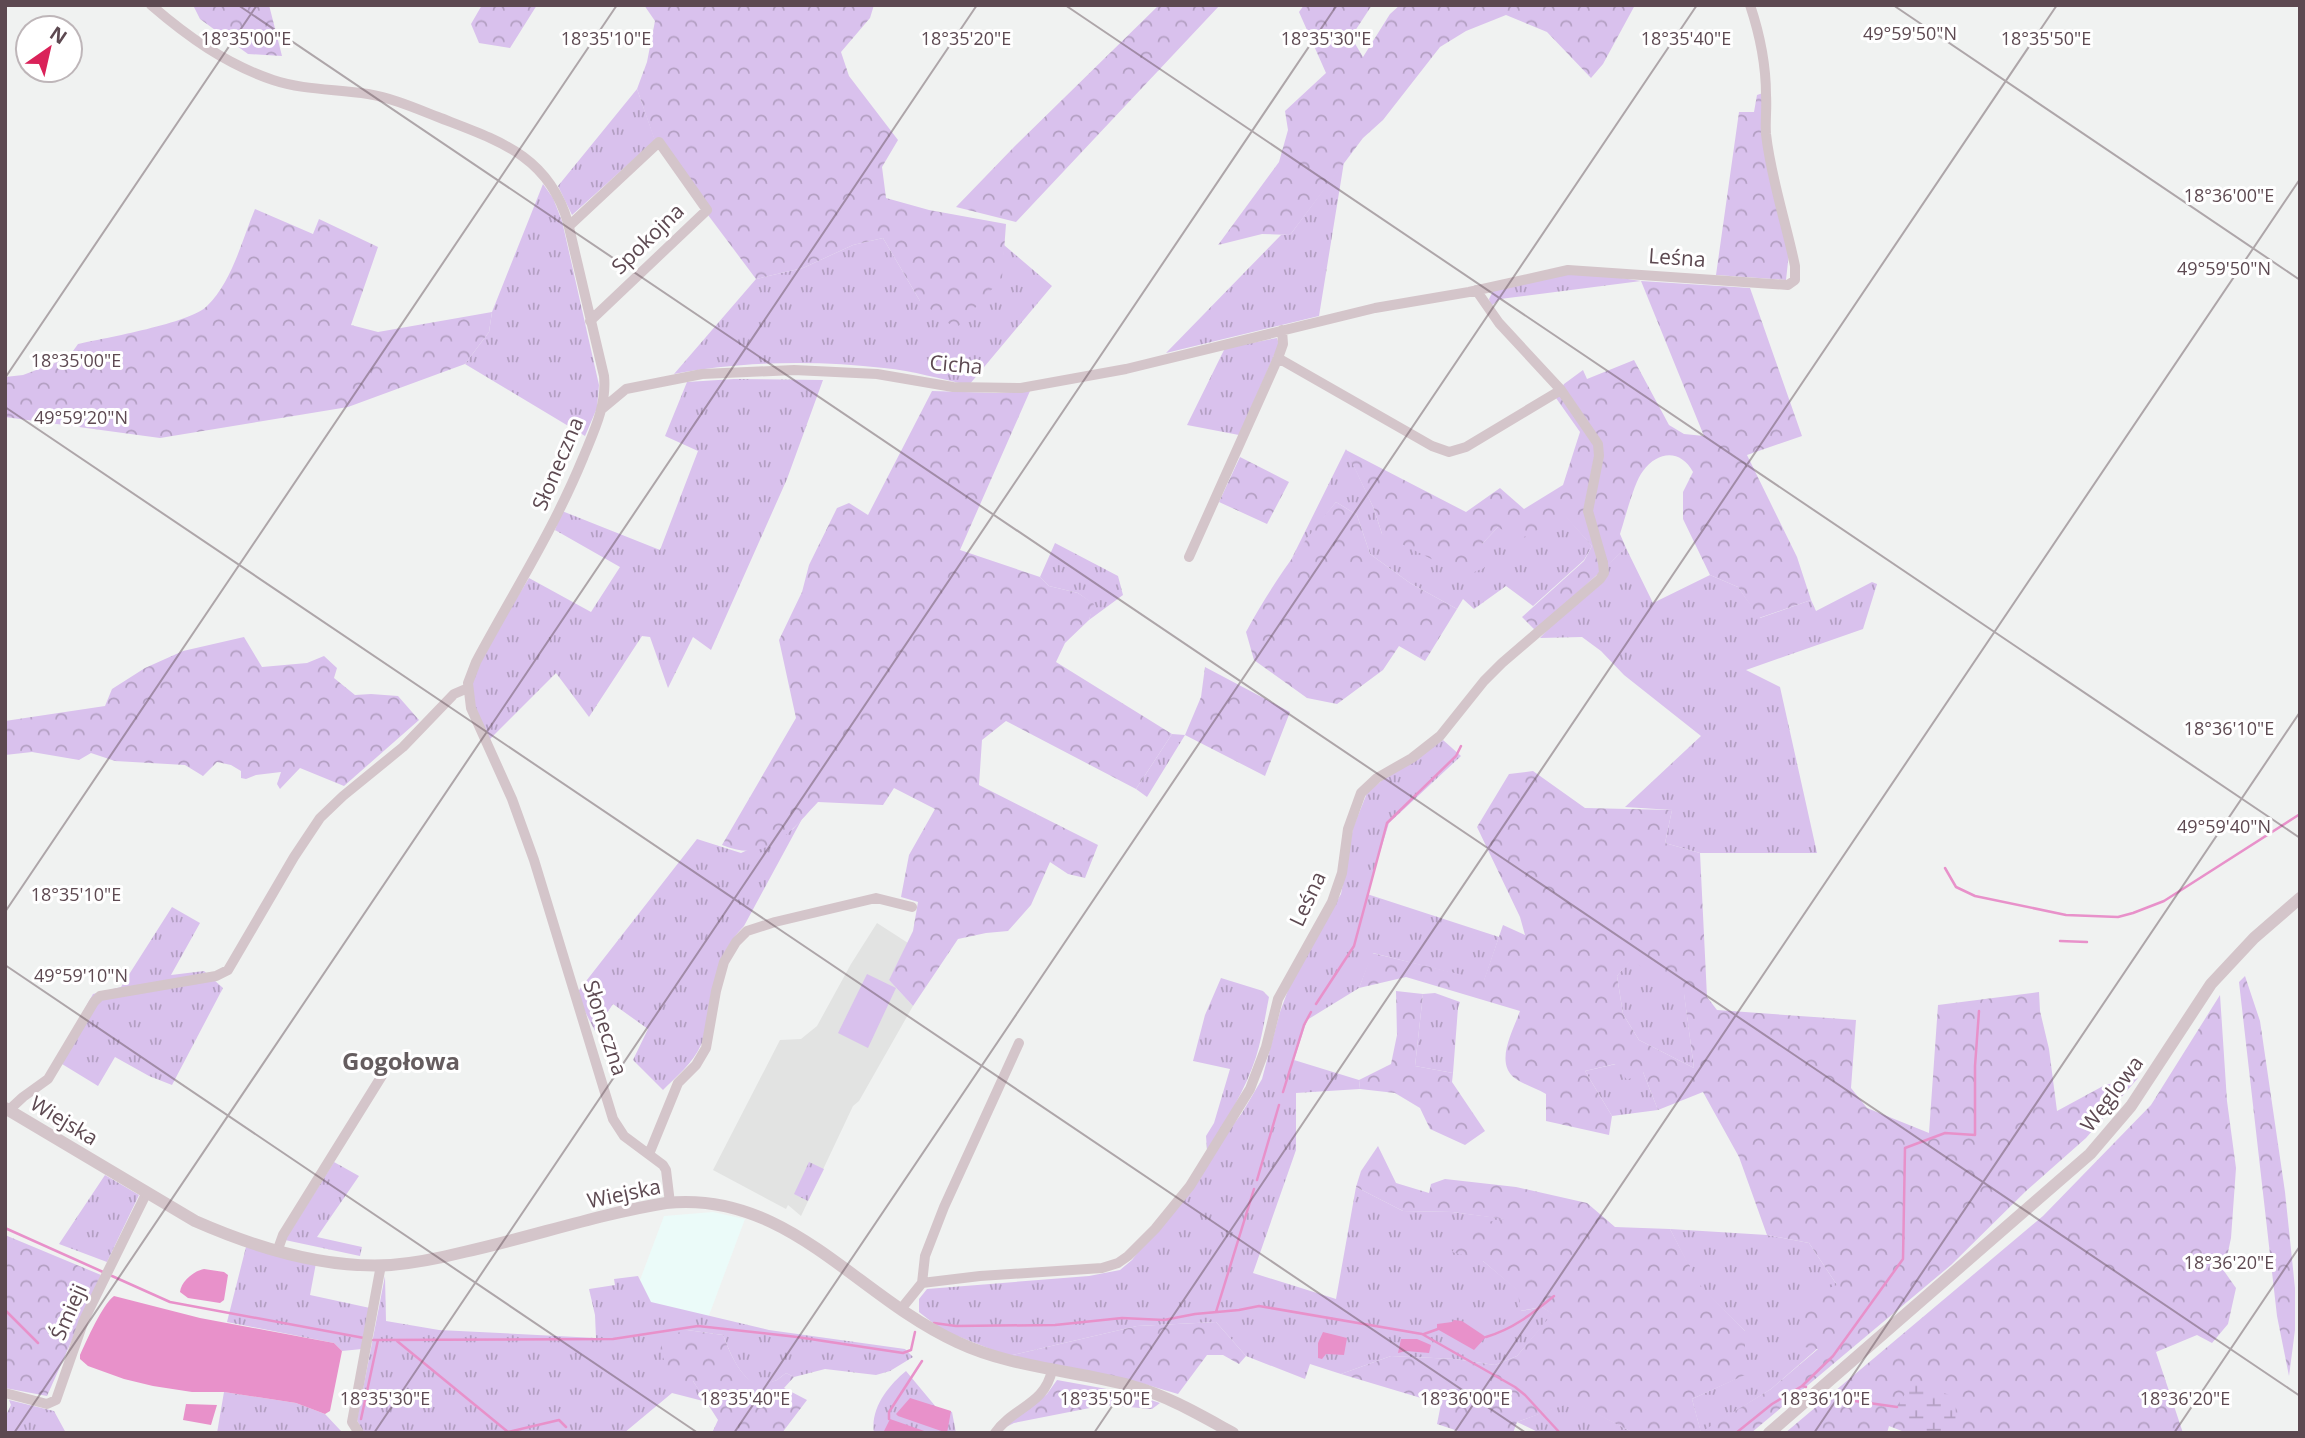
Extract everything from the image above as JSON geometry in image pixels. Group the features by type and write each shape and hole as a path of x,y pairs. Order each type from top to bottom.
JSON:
{"street":[{"name":"Słoneczna","path":"151,5 202,46 262,76 298,85 383,97 499,141 520,154 546,178 561,201 604,379 605,395 602,410 577,474 547,536 481,652 470,675 468,688 474,717 512,799 534,860 614,1121 624,1136 662,1163 666,1170 670,1203"},
{"name":"Leśna","path":"1282,330 1375,308 1568,270 1788,285 1795,280 1795,266 1770,163 1761,38 1749,5"},
{"name":"Spokojna","path":"569,226 659,142 706,210 590,321"},
{"path":"1278,358 1432,446 1446,452 1466,447 1561,390 1499,323 1476,290"},
{"path":"1189,557 1278,358 1283,344 1282,330"},
{"name":"Cicha","path":"626,389 702,374 794,370 877,374 953,387 1021,388 1126,369 1282,330"},
{"path":"602,410 626,389 604,379"},
{"name":"Leśna","path":"922,1283 980,1276 1101,1268 1118,1263 1154,1229 1190,1186 1250,1089 1266,1047 1278,999 1332,902 1342,873 1348,829 1361,793 1377,778 1412,758 1440,736 1502,663 1604,573 1588,511 1599,456 1598,444 1561,390"},
{"name":"Wiejska","path":"468,688 454,694 403,747 342,796 320,818 228,970 216,976 100,996 48,1079 7,1109 190,1219 278,1249 335,1261 381,1265 432,1259 670,1203 708,1203 732,1207 763,1217 803,1240 939,1334 974,1350 1000,1359 1143,1389 1185,1406 1233,1433"},
{"path":"649,1154 678,1083 696,1065 706,1048 724,962 747,931 876,898 912,907"},
{"name":"Węglowa","path":"1769,1433 2048,1193 2107,1136 2143,1089 2211,984 2254,938 2300,898"},
{"path":"901,1309 922,1283 925,1256 944,1207 1019,1043"},
{"path":"278,1249 383,1074"},
{"name":"Śmieji","path":"5,1393 47,1404 56,1400 78,1336 146,1194"},
{"path":"359,1433 352,1422 381,1265"},
{"path":"995,1433 1005,1421 1044,1392 1052,1370"}],"shaded area":[{"path":"877,923 908,943 889,980 913,1006 859,1101 853,1106 801,1216 788,1205 786,1209 713,1170 780,1040 801,1039 817,1026"},
{"path":"713,1212 745,1219 708,1318 650,1302 640,1280 664,1216"},
{"path":"204,1269 228,1275 224,1300 220,1303 188,1298 180,1292 188,1278"},
{"path":"114,1296 200,1318 334,1343 342,1351 330,1411 325,1414 296,1403 224,1392 192,1392 153,1386 88,1366 80,1359 80,1355 100,1315"},
{"path":"1462,1321 1486,1337 1474,1350 1437,1329 1437,1324"},
{"path":"1323,1332 1347,1338 1344,1355 1326,1354 1322,1359 1318,1358 1318,1343"},
{"path":"1401,1339 1417,1339 1431,1345 1429,1353 1398,1353"},
{"path":"910,1398 951,1411 947,1433 898,1416 896,1414"},
{"path":"186,1404 217,1405 211,1425 183,1420"},
{"path":"890,1419 930,1433 883,1433"}],"green space":[{"path":"193,5 269,5 282,56 248,54 200,19"},
{"path":"482,5 537,5 510,48 479,43 471,24"},
{"path":"644,5 874,5 870,18 841,52 849,76 898,140 882,167 886,198 929,210 1006,224 1002,278 956,329 920,301 883,238 853,245 803,268 756,279 657,147 637,89 647,62 655,21"},
{"path":"1159,5 1220,5 1016,222 956,207 1014,147"},
{"path":"1304,5 1372,5 1351,37 1363,57 1390,14 1400,5 1635,5 1603,64 1591,78 1547,32 1506,15 1466,31 1440,47 1383,120 1363,138 1290,235 1262,234 1218,245 1279,162 1288,130 1285,111 1326,73 1299,12"},
{"path":"637,89 655,140 572,215 558,186"},
{"path":"1763,93 1789,253 1786,280 1716,275 1739,112 1754,112 1757,95"},
{"path":"1344,162 1319,316 1166,353 1281,235 1290,235"},
{"path":"543,184 553,198 562,221 599,385 597,408 585,436 465,364 489,332 492,312"},
{"path":"255,209 313,234 319,219 378,247 351,325 378,332 492,312 489,332 465,364 348,407 160,438 5,417 5,377 23,375 68,358 78,344 166,324 207,306 230,273"},
{"path":"883,238 920,301 1001,278 1004,245 1052,286 969,385 895,369 833,364 752,364 674,374 756,279 803,268 853,245"},
{"path":"1588,273 1641,281 1500,299 1491,306 1489,299 1493,291 1561,274"},
{"path":"1641,281 1750,288 1802,436 1747,455 1797,557 1811,600 1759,618 1738,587 1710,575 1683,519 1683,492 1693,472 1682,460 1670,455 1656,459 1640,476 1620,534 1626,548 1536,631 1522,617 1584,561 1592,546 1565,516 1518,540 1498,527 1482,544 1484,568 1465,576 1382,534 1374,509 1346,450 1466,512 1500,488 1524,509 1563,485 1580,432 1556,398 1564,384 1583,370 1587,379 1634,360 1669,425 1684,434 1704,436"},
{"path":"1277,338 1279,344 1239,435 1187,425 1225,348"},
{"path":"734,379 823,380 787,479 711,650 693,637 668,688 650,637 642,636 589,717 556,673 489,740 474,705 474,673 487,646 529,578 591,612 620,567 555,530 562,511 660,550 698,451 665,436 687,382"},
{"path":"932,391 1030,391 960,550 1040,577 1049,586 1078,593 1094,604 1089,620 1065,643 1056,662 1172,734 1136,789 1006,721 982,740 979,785 1098,845 1085,878 1068,874 1050,862 1031,905 1008,931 958,939 913,1006 889,980 913,931 918,902 901,897 909,855 935,809 894,788 883,805 818,802 787,834 765,848 752,851 722,845 796,718 779,640 802,592 809,565 837,508 849,503 868,515"},
{"path":"1346,449 1374,509 1382,534 1482,544 1498,527 1565,515 1592,546 1584,560 1533,606 1506,586 1474,609 1463,599 1457,609 1410,583 1370,554 1357,515 1336,502 1291,560"},
{"path":"1240,457 1289,482 1267,524 1219,502"},
{"path":"1336,502 1357,515 1370,554 1410,583 1457,609 1425,661 1399,646 1383,670 1337,704 1307,698 1254,660 1246,632 1288,565"},
{"path":"1055,543 1118,576 1123,595 1089,620 1093,604 1078,593 1049,586 1040,577"},
{"path":"1626,548 1653,603 1710,575 1738,587 1760,618 1811,600 1816,611 1872,582 1877,584 1863,629 1746,670 1780,687 1817,853 1700,853 1665,843 1672,810 1625,807 1701,736 1624,675 1601,651 1582,637 1540,638"},
{"path":"244,637 262,667 307,663 324,656 337,668 334,678 355,695 398,696 419,720 344,786 300,768 280,789 277,784 281,772 246,779 241,778 241,771 231,765 217,762 203,776 185,765 115,761 91,753 79,760 32,752 5,755 5,721 105,706 112,689 145,668 183,651"},
{"path":"1205,667 1290,712 1265,776 1185,735 1201,697"},
{"path":"1172,734 1185,735 1147,797 1136,789"},
{"path":"1443,740 1461,756 1389,823 1367,894 1499,937 1484,981 1373,953 1359,988 1307,1020 1294,1060 1359,1080 1360,1089 1296,1093 1296,1150 1253,1273 1336,1299 1356,1187 1403,1211 1452,1212 1507,1219 1483,1261 1519,1291 1521,1311 1542,1307 1553,1314 1517,1356 1495,1365 1455,1359 1391,1356 1341,1374 1310,1364 1305,1379 1246,1356 1216,1322 1137,1326 1008,1356 942,1330 919,1312 919,1299 927,1289 1089,1276 1120,1270 1132,1260 1242,1113 1262,1079 1280,1012 1294,974 1341,894 1353,828 1367,793 1386,777"},
{"path":"1533,771 1585,808 1672,810 1665,843 1700,853 1707,997 1717,1010 1856,1020 1851,1088 1867,1108 1929,1133 1938,1005 2039,992 2057,1111 2105,1085 2138,1078 2086,1138 2026,1191 1951,1265 1751,1433 1634,1433 1573,1402 1517,1422 1513,1433 1464,1433 1437,1424 1441,1404 1341,1374 1391,1356 1455,1359 1495,1365 1517,1356 1552,1314 1542,1307 1520,1311 1518,1291 1483,1261 1452,1252 1471,1225 1504,1219 1452,1212 1403,1211 1356,1187 1361,1171 1378,1146 1396,1183 1429,1193 1431,1184 1445,1179 1516,1187 1587,1203 1615,1227 1670,1229 1699,1284 1745,1331 1745,1375 1692,1399 1701,1432 1771,1389 1818,1349 1804,1347 1804,1297 1837,1285 1809,1243 1767,1235 1739,1157 1703,1092 1658,1110 1643,1072 1627,1080 1615,1064 1585,1071 1612,1116 1609,1135 1546,1121 1546,1094 1516,1079 1509,1073 1506,1065 1507,1046 1520,1011 1406,977 1359,988 1372,953 1484,980 1503,925 1525,935 1520,917 1477,827 1509,774","holes":["1631,960 1684,994 1694,1068 1639,1040 1623,1014 1617,976"]},
{"path":"802,819 744,926 722,958 698,1052 663,1090 633,1060 648,1029 613,1004 595,1031 576,994 697,839 741,853 793,829"},
{"path":"172,907 200,923 171,975 204,971 223,988 172,1085 115,1057 98,1086 62,1064 70,1035 93,994 121,987"},
{"path":"1631,959 1684,993 1694,1068 1639,1040 1623,1014 1617,976"},
{"path":"867,974 896,988 868,1048 838,1033"},
{"path":"2245,976 2260,1021 2285,1192 2295,1288 2295,1330 2289,1376 2277,1316 2239,982"},
{"path":"1221,978 1263,991 1269,997 1252,1070 1207,1150 1206,1136 1214,1123 1230,1069 1193,1061 1205,1015"},
{"path":"1396,991 1423,994 1415,1066 1453,1073 1452,1082 1485,1131 1465,1145 1430,1129 1420,1108 1395,1093 1360,1089 1359,1080 1391,1064 1397,1035"},
{"path":"1435,993 1460,1002 1453,1073 1415,1066 1423,994"},
{"path":"2220,995 2227,1101 2236,1168 2231,1238 2224,1271 2236,1288 2228,1324 2212,1343 2197,1335 2156,1352 2183,1433 1907,1433 1889,1426 1887,1433 1785,1433 2043,1216 2151,1105"},
{"path":"1616,1064 1643,1072 1658,1110 1612,1116 1585,1071"},
{"path":"334,1162 359,1176 317,1237 362,1247 360,1256 285,1240"},
{"path":"809,1162 824,1169 808,1201 794,1194"},
{"path":"105,1175 139,1195 107,1262 59,1244"},
{"path":"1670,1229 1767,1235 1809,1243 1837,1285 1818,1348 1771,1389 1701,1433 1692,1399 1744,1375 1745,1331 1698,1284"},
{"path":"5,1235 101,1275 47,1396 5,1388"},
{"path":"246,1247 316,1263 310,1295 370,1308 362,1349 342,1351 334,1343 227,1322"},
{"path":"385,1276 386,1321 439,1330 596,1338 595,1315 589,1289 615,1285 614,1279 638,1276 651,1302 769,1330 905,1349 913,1357 890,1371 876,1375 825,1369 794,1377 786,1373 759,1387 741,1371 723,1335 687,1330 693,1381 707,1402 672,1393 624,1433 367,1433 362,1430 357,1420"},
{"path":"1216,1322 1246,1356 1239,1364 1223,1355 1207,1355 1178,1394 1144,1384 1008,1356 1137,1326"},
{"path":"687,1330 723,1335 741,1371 759,1386 777,1380 786,1373 794,1377 784,1388 807,1400 782,1433 712,1433 718,1420 693,1381 675,1386 660,1350 664,1337"},
{"path":"906,1371 936,1407 952,1412 956,1433 874,1433 875,1415 882,1398"},
{"path":"1057,1380 1129,1393 1160,1403 1152,1409 1105,1405 1014,1423 1004,1428 1047,1394"},
{"path":"1914,1380 1956,1398 1955,1432 1923,1433 1892,1414"},
{"path":"224,1392 296,1403 325,1414 341,1431 217,1433"},
{"path":"9,1400 54,1411 66,1433 5,1433 5,1417 11,1405"},
{"path":"1573,1401 1634,1433 1540,1433 1517,1422"}],"waterway":[{"path":"1316,1004 1354,946 1387,823 1456,756 1461,746"},
{"path":"1945,868 1956,887 1975,896 2066,915 2118,917 2164,901 2300,814"},
{"path":"2060,941 2087,942"},
{"path":"1802,1386 1833,1356 1903,1259 1905,1148 1945,1133 1975,1135 1975,1066 1979,1011"},
{"path":"1283,1092 1304,1025 1311,1012"},
{"path":"1257,1180 1279,1105"},
{"path":"1216,1312 1254,1189"},
{"path":"5,1228 103,1272"},
{"path":"112,1276 170,1302 364,1338"},
{"path":"1486,1337 1514,1325 1554,1296"},
{"path":"934,1323 956,1326 1055,1325 1122,1318 1164,1320 1259,1306 1422,1334 1515,1387 1560,1433"},
{"path":"5,1310 38,1343"},
{"path":"373,1340 613,1339 698,1326 903,1353 911,1350"},
{"path":"1424,1334 1438,1329"},
{"path":"911,1350 915,1332"},
{"path":"361,1419 378,1340"},
{"path":"397,1341 508,1432 559,1420 566,1427"},
{"path":"889,1419 889,1412 922,1361"},
{"path":"1736,1433 1772,1404 1802,1386 1806,1387"},
{"path":"1825,1393 1848,1400 1897,1407"}],"district":[{"name":"Gogołowa","path":"401,1062"}]}
